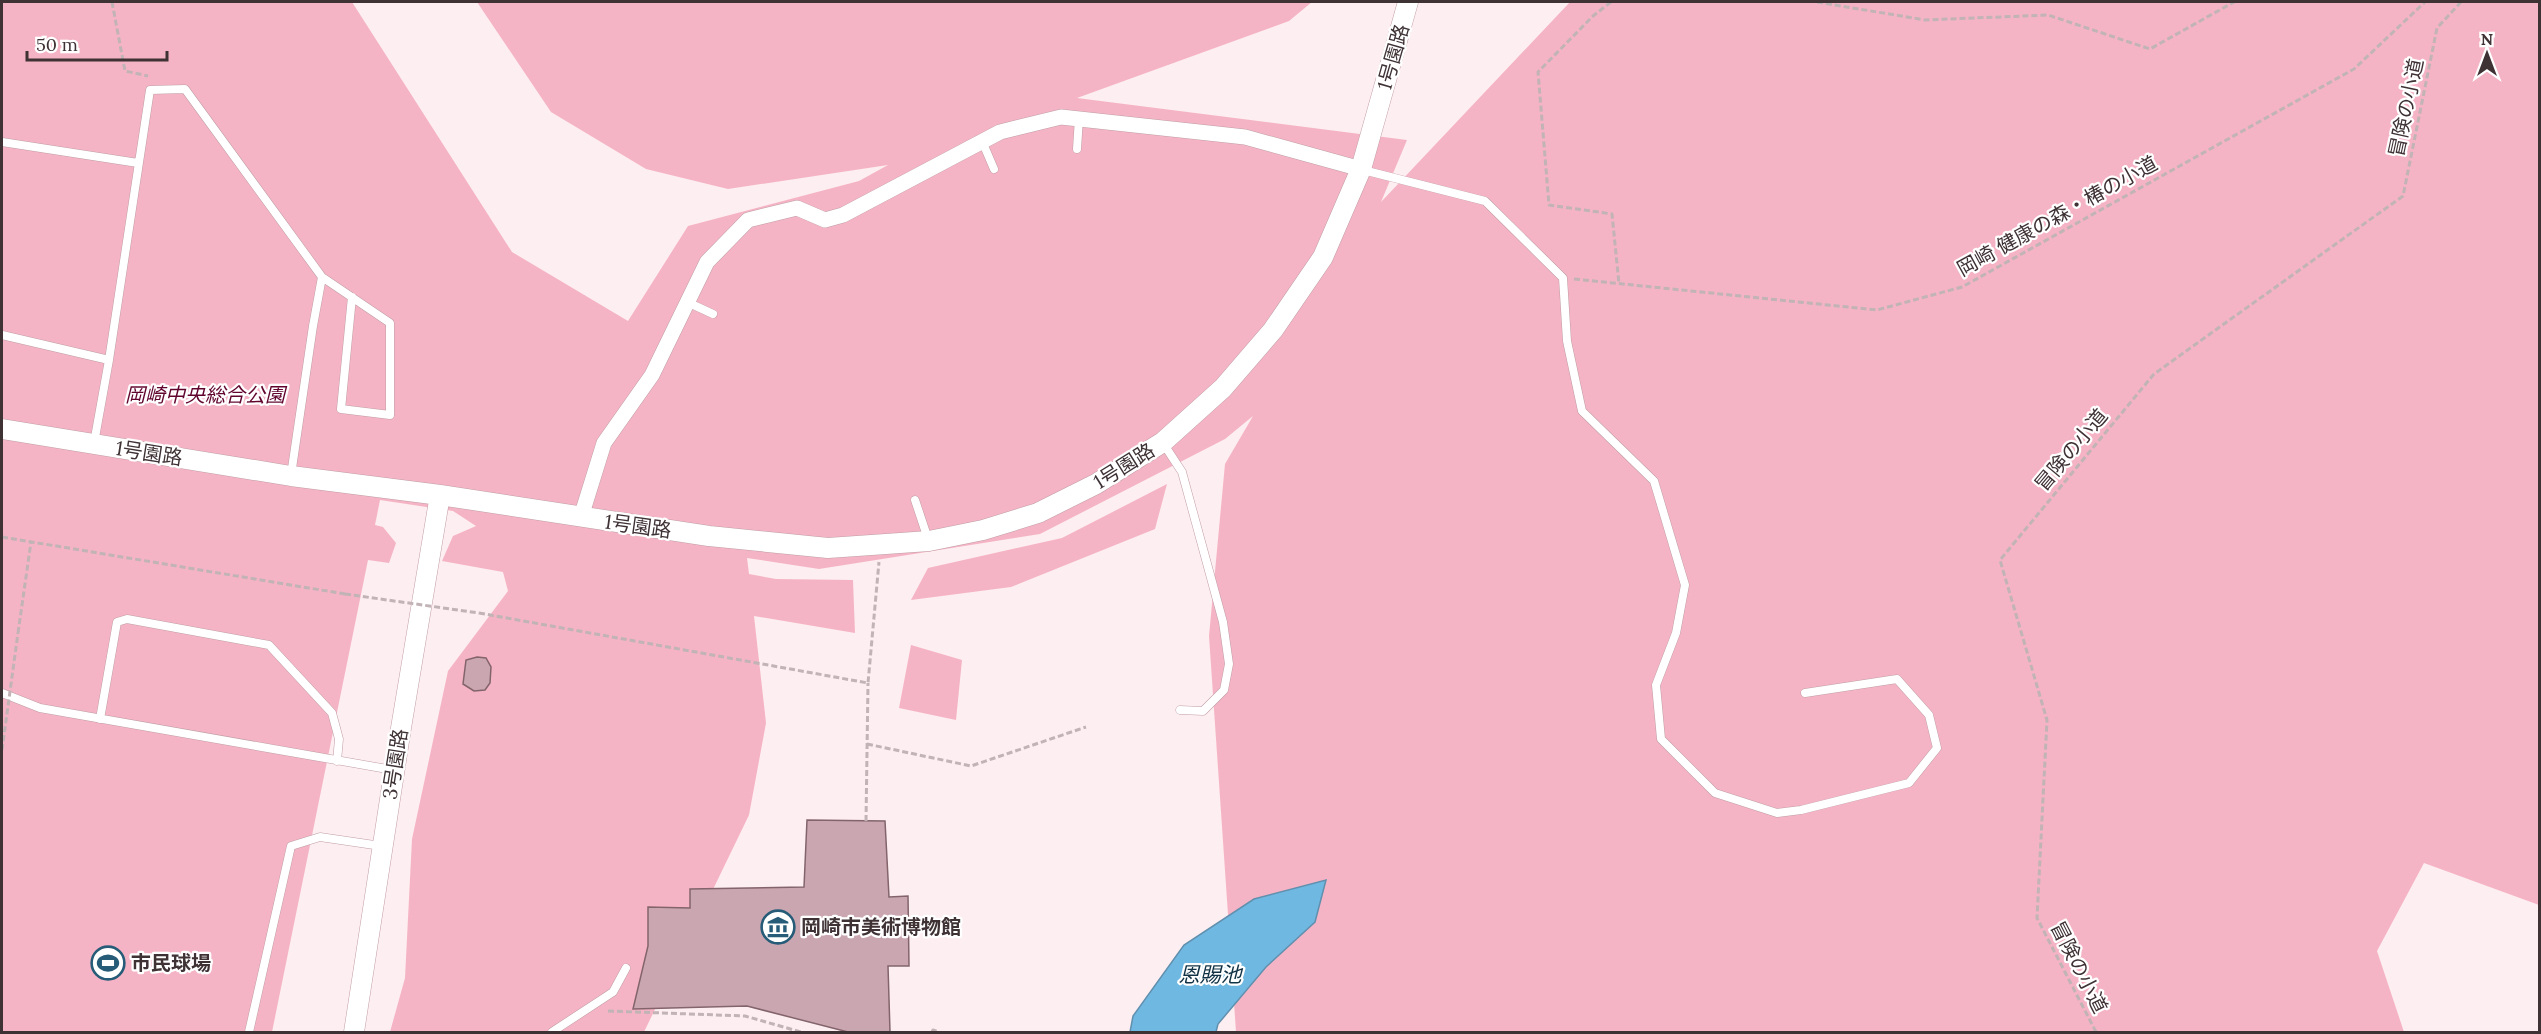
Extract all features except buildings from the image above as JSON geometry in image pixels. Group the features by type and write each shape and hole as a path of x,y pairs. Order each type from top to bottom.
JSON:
{"street":[{"name":"1号園路","path":"2,429 291,476 440,495 783,545 828,548 880,546 929,541 983,530 1038,513 1096,484 1163,442 1222,388 1273,330 1323,257 1361,169 1408,2"},
{"path":"581,517 604,443 652,375 707,262 748,220 796,208 825,220 843,215 1000,132 1061,117 1245,137 1361,169"},
{"name":"3号園路","path":"354,1032 440,495"}],"lane":[{"path":"94,444 110,360 150,90 185,89 322,277 352,297 390,323 390,415 341,409 352,297"},
{"path":"1077,149 1079,118"},
{"path":"982,141 994,169"},
{"path":"2,142 138,163"},
{"path":"1361,169 1485,201 1563,278 1568,341 1582,411 1654,481 1684,585 1676,633 1656,685 1660,739 1715,793 1777,813 1801,810 1909,783 1937,747 1929,715 1897,679 1805,693"},
{"path":"291,476 322,277"},
{"path":"687,302 713,314"},
{"path":"2,335 110,360"},
{"path":"1163,442 1182,472 1185,482 1223,622 1229,664 1224,690 1203,711 1180,710"},
{"path":"915,500 929,541"},
{"path":"100,719 117,622 127,619 269,645 332,713 339,740 336,760"},
{"path":"2,693 40,708 394,771"},
{"path":"249,1032 291,846 320,837 383,846"},
{"path":"552,1032 613,992 626,968"}],"path":[{"path":"112,2 124,70 151,77 150,90"},
{"path":"1611,2 1593,16 1538,72 1549,205 1612,214 1619,284"},
{"path":"1817,2 1925,20 2048,15 2150,49 2234,2"},
{"name":"岡崎 健康の森・椿の小道","path":"1563,278 1877,310 1962,287 2354,69 2425,2"},
{"name":"冒険の小道","path":"2096,1032 2037,918 2047,720 2000,560 2154,374 2403,196 2437,28 2461,2"},
{"path":"2,537 345,594 479,613 868,683"},
{"path":"2,750 32,542"},
{"path":"866,821 868,683 880,546"},
{"path":"867,744 971,766 1086,727"},
{"path":"586,1010 745,1016 801,1032"},
{"path":"932,1032 933,1030 939,1032"}],"green space":[{"name":"岡崎中央総合公園","path":"2,2 352,2 512,252 628,321 688,226 859,181 888,165 728,189 646,169 551,112 477,2 1312,2 1289,21 1077,98 1407,140 1381,202 1570,2 2539,2 2539,905 2424,863 2377,951 2404,1032 1236,1032 1209,636 1225,464 1253,416 1225,439 1040,534 819,569 747,558 749,574 776,579 853,580 855,633 754,616 766,723 749,815 644,1032 390,1032 405,978 412,839 448,671 508,591 503,572 442,561 453,536 476,526 453,511 380,500 375,525 383,527 396,543 389,563 368,560 272,1032 2,1032"},
{"path":"1167,484 1155,529 1011,587 911,600 928,568 1062,538"},
{"path":"911,645 962,660 956,720 899,708"}],"water":[{"name":"恩賜池","path":"1326,880 1315,922 1266,967 1218,1024 1216,1032 1130,1032 1133,1016 1184,945 1254,899"}],"place":[{"name":"岡崎市美術博物館","path":"778,927"},
{"name":"市民球場","path":"108,963"}]}
